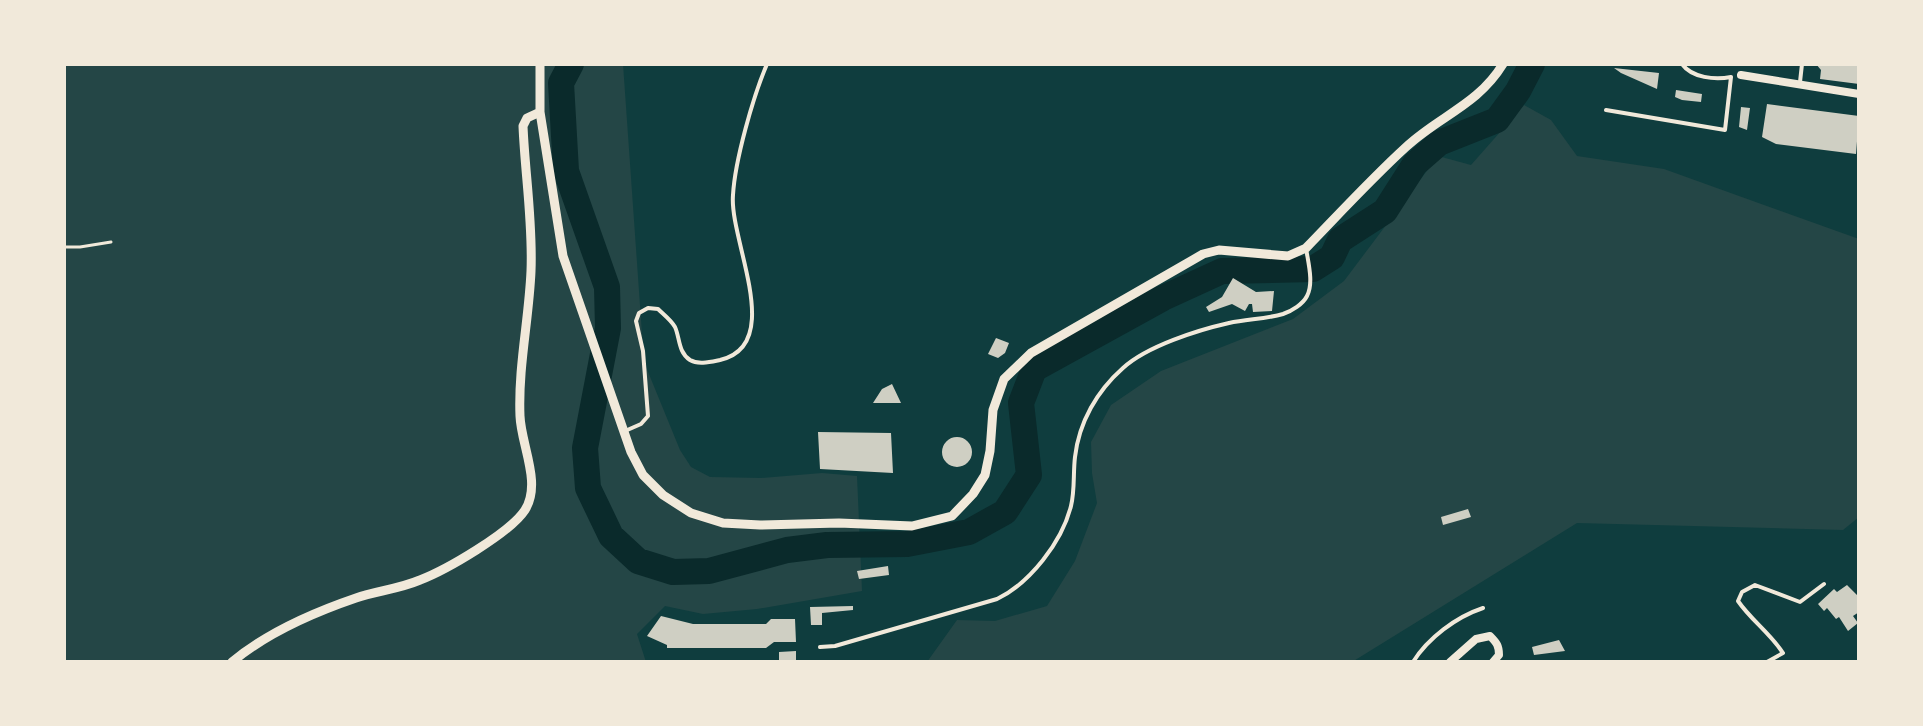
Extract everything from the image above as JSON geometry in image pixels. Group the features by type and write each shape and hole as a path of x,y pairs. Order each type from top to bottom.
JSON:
{"street":[{"path":"540,64 540,112 563,256 617,416 643,475 663,495 691,513 723,523 912,526 952,516 973,494 985,475 993,410 1004,379 1031,353 1203,254 1219,250 1288,256 1307,252 1407,146 1481,92 1503,64"},
{"path":"1736,76 1859,94"},
{"path":"232,662 290,624 356,598 419,581 512,525 525,509 532,492 531,473 520,436 520,397 532,234 523,129 527,118 540,112"},
{"path":"1450,662 1476,639 1490,636 1498,644 1499,650 1493,662"}],"lane":[{"path":"623,432 641,424 648,416 643,351 636,321 639,313 648,308 658,309 675,327 678,344 693,362 729,358 741,351 748,340 753,318 732,199 742,149 767,64"},
{"path":"1606,110 1725,130 1736,76 1719,79 1703,76 1686,70 1682,64"},
{"path":"1800,84 1802,64"},
{"path":"820,647 835,646 997,599 1016,589 1052,546 1070,509 1079,434 1089,409 1108,381 1129,362 1197,332 1231,322 1285,314 1300,305 1308,295 1310,283 1307,252"},
{"path":"1767,662 1783,653 1738,601 1742,592 1755,585 1800,602 1824,584"},
{"path":"1413,662 1436,635 1471,612 1483,608"}],"path":[{"path":"64,247 111,242"}],"shaded area":[{"path":"64,64 623,64 644,362 680,450 691,467 710,477 761,478 822,473 857,476 862,591 757,609 703,614 665,606 637,634 646,662 64,662"},
{"path":"1524,105 1551,120 1577,156 1664,169 1859,239 1859,517 1843,530 1577,523 1352,662 927,662 957,620 995,621 1047,606 1075,561 1097,503 1091,442 1111,405 1161,371 1293,319 1344,281 1438,156 1471,165"}],"building":[{"path":"1816,64 1859,64 1859,84 1820,79 1821,70"},
{"path":"1614,68 1659,73 1657,89 1621,73"},
{"path":"1676,90 1702,94 1701,102 1675,97"},
{"path":"1767,104 1859,116 1856,154 1776,144 1762,137"},
{"path":"1741,107 1750,108 1747,130 1739,127"},
{"path":"1233,278 1256,292 1274,291 1272,311 1253,312 1252,304 1249,304 1245,311 1232,304 1209,312 1206,307 1222,297"},
{"path":"996,338 1009,343 1005,353 998,358 988,354"},
{"path":"892,384 901,403 873,403 882,389"},
{"path":"818,432 891,433 893,473 820,469"},
{"path":"957,437 968,441 972,452 968,463 957,467 946,463 942,452 946,441"},
{"path":"1468,509 1471,517 1443,525 1441,517"},
{"path":"888,566 889,575 859,579 857,571"},
{"path":"1847,585 1859,597 1859,612 1853,616 1858,623 1848,631 1839,617 1836,619 1827,608 1824,611 1818,604 1834,589 1837,592"},
{"path":"853,606 853,610 822,613 822,625 811,625 810,607"},
{"path":"661,616 693,624 766,624 771,619 795,619 796,642 774,642 766,648 667,648 667,645 647,636"},
{"path":"1559,640 1565,651 1534,655 1532,647"},
{"path":"796,651 796,662 779,662 779,652"}],"waterway":[{"path":"571,64 561,83 566,171 607,287 608,328 585,448 588,488 611,536 638,561 673,572 709,571 787,550 827,545 907,544 969,532 1005,512 1029,475 1021,403 1034,369 1163,298 1222,271 1313,269 1332,257 1340,240 1385,211 1415,164 1439,143 1497,120 1518,91 1532,64"}]}
